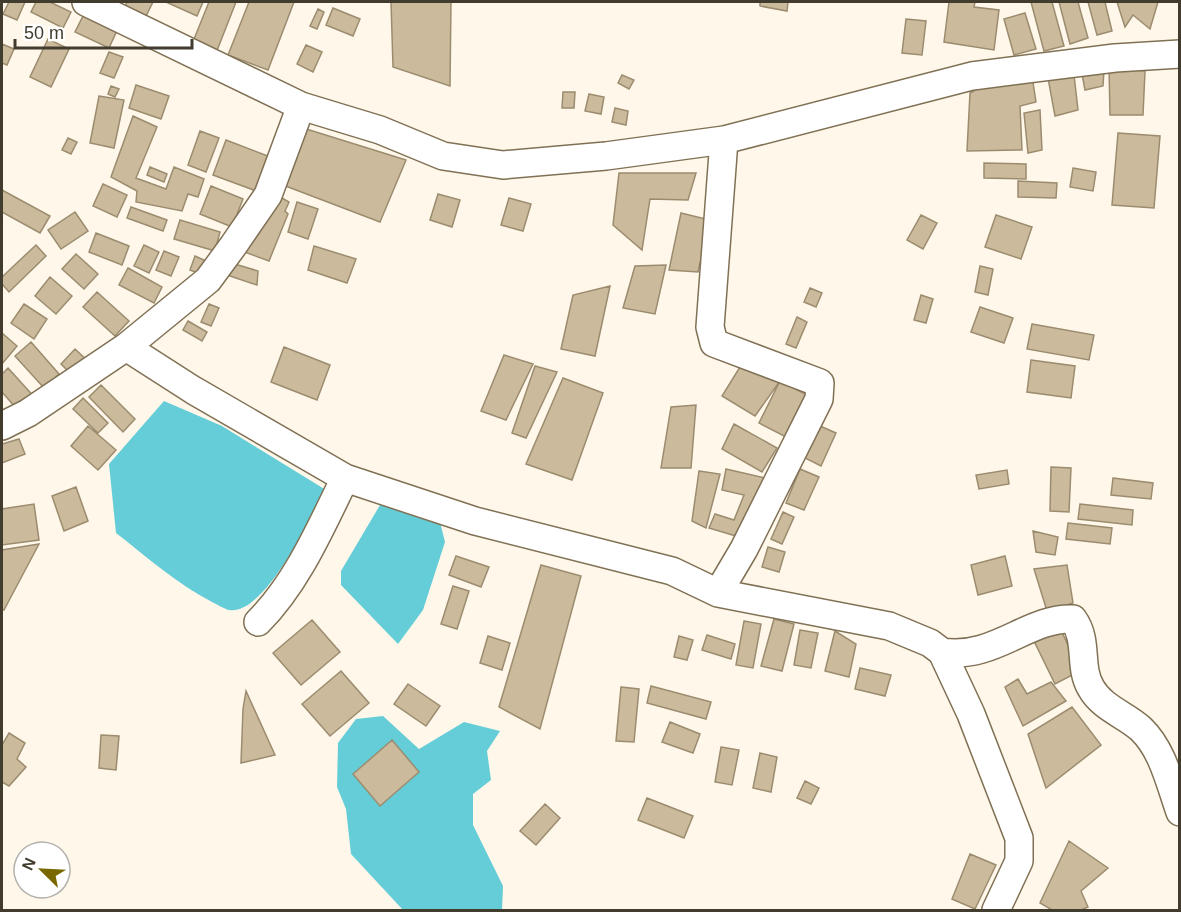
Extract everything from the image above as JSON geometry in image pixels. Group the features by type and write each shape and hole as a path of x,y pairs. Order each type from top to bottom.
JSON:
{"street":[{"path":"86,2 301,106 380,130 443,156 503,165 606,156 724,140 972,76 1115,58 1179,54"},
{"path":"2,426 28,413 126,347 208,280 268,195 301,106"},
{"path":"718,593 744,549 819,399 820,383 714,343 710,327 724,140"},
{"path":"126,347 193,390 345,478 475,521 672,571 718,593 889,626 930,644 942,652 963,655 996,645 1056,618 1073,618 1082,631 1083,660 1091,688 1116,713 1141,729 1160,757 1179,812"},
{"path":"258,622 270,610 310,548 345,478"},
{"path":"942,652 971,714 1019,838 1019,861 996,910"}],"water":[{"path":"164,401 222,426 326,490 298,541 271,582 257,598 243,608 229,610 199,595 162,570 116,533 109,464"},
{"path":"380,505 438,514 445,542 423,610 398,644 341,585 341,571"},
{"path":"383,716 419,749 464,722 500,731 487,751 491,780 473,794 473,825 503,886 502,910 403,910 351,854 346,809 337,787 338,743 356,719"}],"building":[{"path":"9,2 25,2 17,20 3,14"},
{"path":"36,2 50,2 71,12 63,28 31,12"},
{"path":"127,2 153,2 145,18 124,8"},
{"path":"166,2 203,2 197,16"},
{"path":"209,2 236,2 216,53 192,44"},
{"path":"249,2 294,2 268,70 228,55"},
{"path":"391,2 451,2 450,86 393,67"},
{"path":"760,2 788,2 787,11 760,6"},
{"path":"949,2 975,2 974,7 999,10 994,50 944,42"},
{"path":"1031,2 1052,2 1064,46 1044,51"},
{"path":"1059,2 1078,2 1088,38 1070,44"},
{"path":"1088,2 1105,2 1112,31 1097,35"},
{"path":"1117,2 1158,2 1150,29 1133,15 1125,27"},
{"path":"87,8 120,24 109,48 75,32"},
{"path":"333,8 360,19 353,36 326,25"},
{"path":"318,9 324,12 317,29 310,26"},
{"path":"1025,13 1036,49 1014,55 1004,19"},
{"path":"906,19 926,21 922,55 902,53"},
{"path":"48,39 69,49 51,87 30,77"},
{"path":"2,44 14,49 7,65 2,63"},
{"path":"306,45 322,52 313,72 297,64"},
{"path":"109,52 123,57 114,78 100,73"},
{"path":"1109,67 1145,71 1143,115 1110,115"},
{"path":"1104,70 1103,86 1085,90 1082,74"},
{"path":"622,75 634,80 629,89 618,83"},
{"path":"1074,75 1078,110 1055,116 1048,78"},
{"path":"1032,76 1036,102 1020,106 1022,150 967,151 970,93 992,81"},
{"path":"136,85 169,96 161,119 129,108"},
{"path":"111,86 119,89 115,97 108,94"},
{"path":"563,92 575,92 574,108 562,108"},
{"path":"589,94 604,97 601,114 585,111"},
{"path":"99,96 124,100 114,148 90,143"},
{"path":"615,108 628,111 626,125 612,122"},
{"path":"1040,110 1042,150 1028,153 1024,113"},
{"path":"133,116 157,127 136,178 166,189 174,167 204,179 198,197 188,194 182,211 136,202 137,191 111,177"},
{"path":"303,128 406,160 380,222 283,185"},
{"path":"200,131 219,138 206,172 188,165"},
{"path":"1118,133 1160,136 1154,208 1112,205"},
{"path":"68,138 77,142 71,154 62,150"},
{"path":"226,140 273,158 259,192 213,175"},
{"path":"984,163 1026,164 1026,179 984,178"},
{"path":"150,167 167,174 164,182 147,175"},
{"path":"1073,168 1096,172 1093,191 1070,187"},
{"path":"619,173 696,173 688,200 650,199 642,250 613,225"},
{"path":"1018,181 1057,183 1056,198 1018,197"},
{"path":"103,184 127,195 117,217 93,206"},
{"path":"211,186 243,199 232,227 200,214"},
{"path":"2,190 50,216 40,233 2,212"},
{"path":"438,194 460,200 452,227 430,220"},
{"path":"277,195 289,202 285,211 288,214 269,261 242,251"},
{"path":"509,198 531,204 523,231 501,225"},
{"path":"297,202 318,209 308,239 288,232"},
{"path":"131,207 167,220 163,231 127,218"},
{"path":"75,212 88,231 61,249 48,230"},
{"path":"681,213 710,220 698,272 669,270"},
{"path":"921,215 937,223 923,249 907,240"},
{"path":"996,215 1032,227 1021,259 985,247"},
{"path":"180,220 220,232 215,251 174,239"},
{"path":"96,233 129,246 122,265 89,252"},
{"path":"36,245 46,256 9,292 2,284 2,277"},
{"path":"144,245 159,252 149,273 134,266"},
{"path":"314,246 356,259 347,283 308,270"},
{"path":"164,251 179,257 171,276 156,270"},
{"path":"76,254 98,274 84,289 62,269"},
{"path":"195,256 208,262 203,275 190,270"},
{"path":"228,262 258,271 257,285 224,274"},
{"path":"666,265 655,314 623,308 635,266"},
{"path":"980,266 993,269 988,295 975,292"},
{"path":"128,268 162,287 154,303 119,285"},
{"path":"50,277 72,296 56,314 35,296"},
{"path":"610,286 595,356 561,349 573,295"},
{"path":"810,288 822,293 816,307 804,302"},
{"path":"97,292 129,321 115,336 83,307"},
{"path":"921,295 933,299 926,323 914,320"},
{"path":"24,304 47,319 34,339 11,323"},
{"path":"209,304 219,308 211,326 201,322"},
{"path":"980,307 1013,318 1004,343 971,332"},
{"path":"797,317 807,322 796,348 786,344"},
{"path":"188,321 207,332 202,341 183,330"},
{"path":"1032,324 1094,335 1089,360 1027,349"},
{"path":"2,333 17,346 2,364"},
{"path":"31,342 59,374 44,388 15,356"},
{"path":"284,347 330,365 317,400 271,382"},
{"path":"75,349 89,362 74,377 61,364"},
{"path":"504,355 533,364 506,420 481,411"},
{"path":"1031,360 1075,366 1071,398 1027,392"},
{"path":"535,366 557,372 526,438 512,433"},
{"path":"740,367 780,381 755,416 722,396"},
{"path":"8,368 37,400 21,414 2,392 2,374"},
{"path":"563,378 603,393 572,480 526,464"},
{"path":"780,381 809,396 788,438 759,423"},
{"path":"101,385 135,419 123,432 89,397"},
{"path":"83,398 108,423 98,433 73,409"},
{"path":"696,405 691,468 661,468 671,407"},
{"path":"734,424 777,448 762,472 722,449"},
{"path":"88,426 116,450 98,470 71,446"},
{"path":"820,426 836,433 821,466 805,458"},
{"path":"19,439 25,454 2,463 2,444"},
{"path":"1051,467 1071,468 1069,512 1050,511"},
{"path":"726,469 769,479 746,539 709,528 715,514 734,520 744,495 722,490"},
{"path":"800,469 819,477 804,510 786,503"},
{"path":"1007,470 1009,484 979,489 976,475"},
{"path":"699,471 720,474 706,528 692,521"},
{"path":"1113,478 1153,483 1151,499 1111,495"},
{"path":"76,487 88,521 64,531 52,496"},
{"path":"34,504 39,540 2,545 2,509"},
{"path":"1080,504 1133,510 1132,525 1078,519"},
{"path":"783,512 794,517 782,544 771,539"},
{"path":"1068,523 1112,528 1110,544 1066,539"},
{"path":"1033,531 1058,537 1055,555 1036,552"},
{"path":"39,544 4,610 2,610 2,550"},
{"path":"768,547 785,552 779,572 762,567"},
{"path":"456,556 489,567 481,587 449,575"},
{"path":"1005,556 1012,586 978,595 971,565"},
{"path":"541,565 581,576 540,729 499,707"},
{"path":"1067,565 1073,603 1047,611 1034,569"},
{"path":"453,586 469,591 457,629 441,624"},
{"path":"774,619 794,624 782,671 761,666"},
{"path":"312,620 340,652 301,685 273,653"},
{"path":"744,621 761,624 753,668 736,665"},
{"path":"1060,628 1080,671 1055,684 1034,641"},
{"path":"800,630 818,633 811,668 794,665"},
{"path":"835,631 856,644 849,677 825,671"},
{"path":"707,635 735,644 731,659 702,650"},
{"path":"488,636 510,643 502,670 480,663"},
{"path":"679,636 693,640 687,660 674,657"},
{"path":"860,668 891,675 885,696 855,689"},
{"path":"341,671 369,703 330,736 302,704"},
{"path":"1018,679 1027,694 1051,682 1066,701 1023,726 1005,687"},
{"path":"408,684 440,706 426,726 394,704"},
{"path":"651,686 711,702 706,719 647,703"},
{"path":"621,687 639,689 634,742 616,741"},
{"path":"246,691 275,755 241,763 243,709"},
{"path":"1072,707 1101,745 1046,788 1028,734"},
{"path":"670,722 700,734 693,753 662,742"},
{"path":"9,733 25,743 17,759 26,767 9,786 2,782 2,745"},
{"path":"101,735 119,736 116,770 99,768"},
{"path":"392,740 419,772 380,806 353,774"},
{"path":"721,747 739,750 732,785 715,782"},
{"path":"760,753 777,757 771,792 753,788"},
{"path":"805,781 819,788 811,804 797,798"},
{"path":"647,798 693,816 684,838 638,820"},
{"path":"545,804 560,818 536,845 520,831"},
{"path":"1069,841 1108,868 1081,891 1088,907 1081,910 1052,910 1040,903"},
{"path":"970,854 996,865 975,909 952,899"}]}
